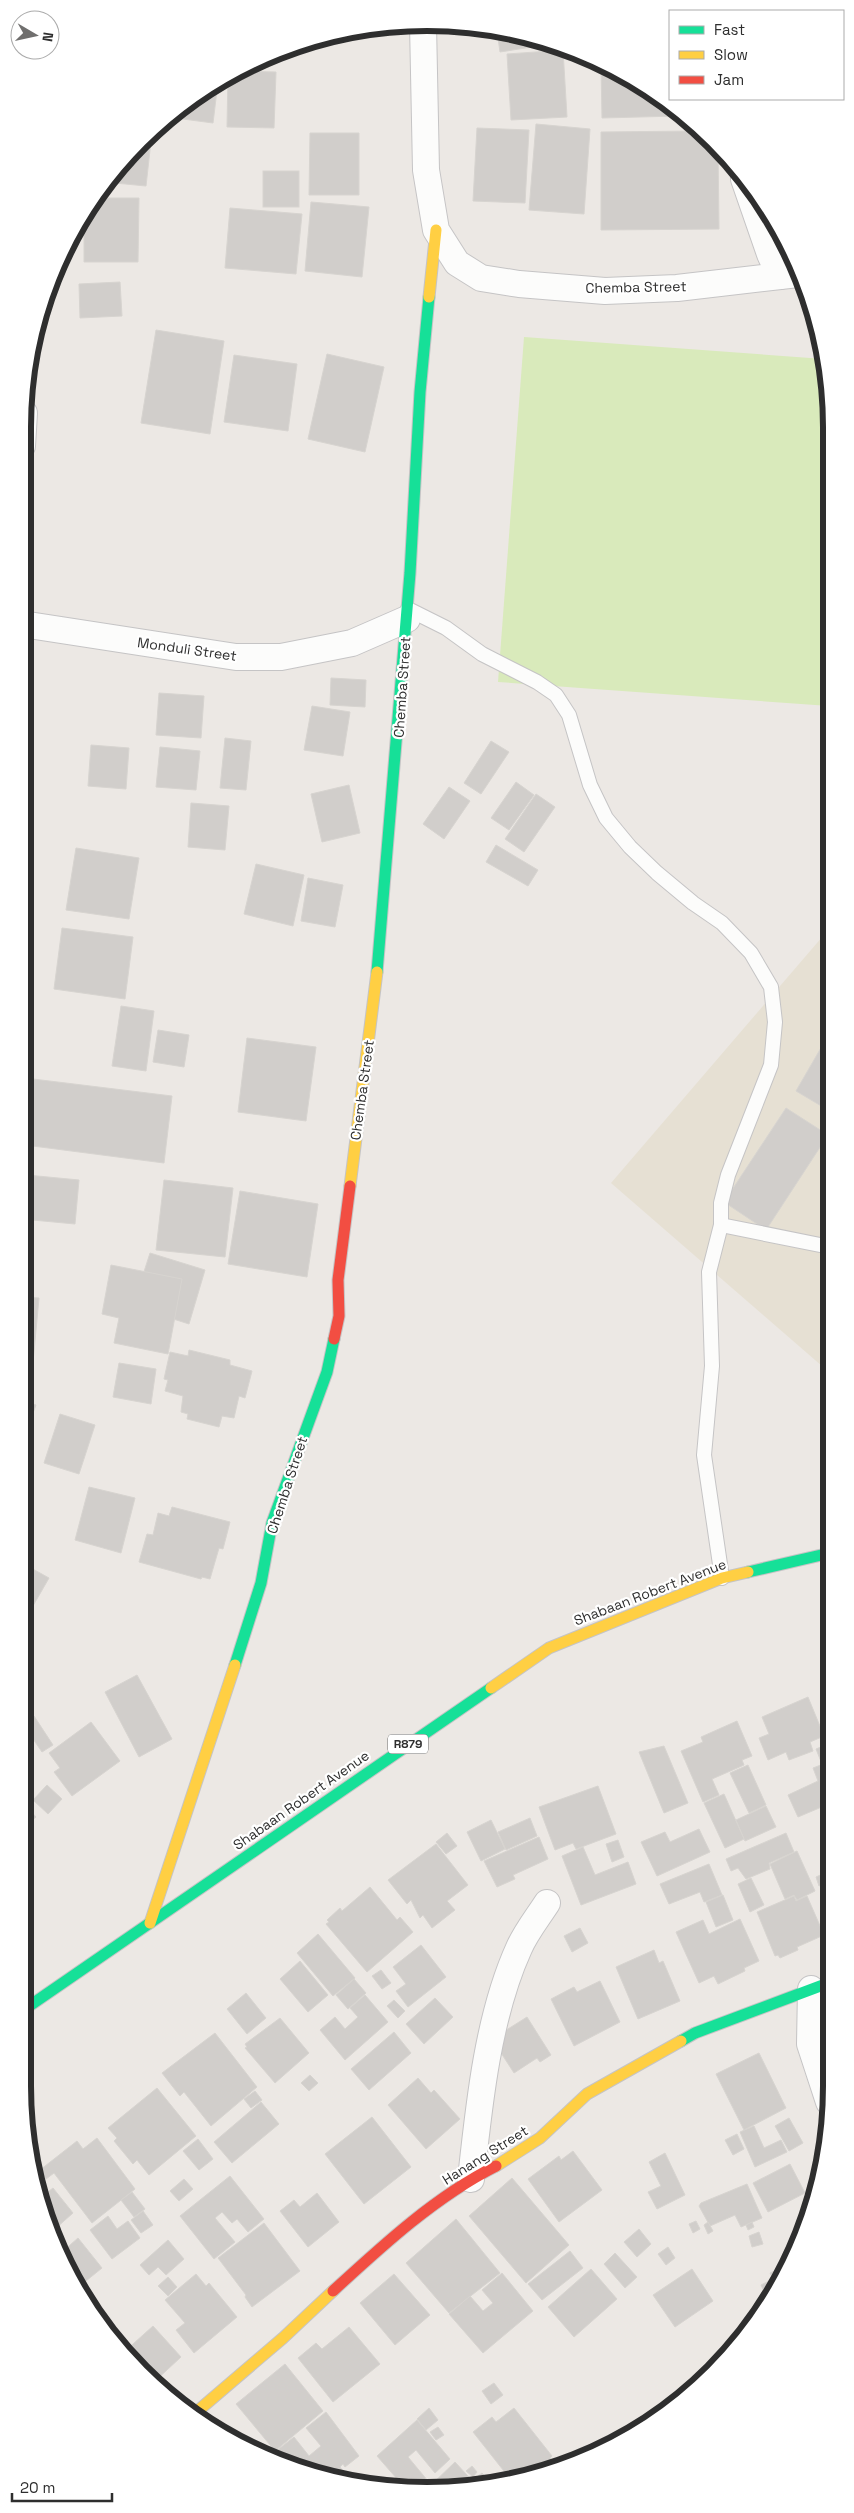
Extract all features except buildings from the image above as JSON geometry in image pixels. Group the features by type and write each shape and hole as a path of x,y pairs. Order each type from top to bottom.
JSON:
{"street":[{"name":"Chemba Street","path":"150,1922 236,1662 260,1582 272,1523 327,1372 339,1316 338,1280 376,986 407,614 420,392 436,230 426,170 423,31"},
{"path":"752,201 770,254 789,275"},
{"name":"Chemba Street","path":"436,230 457,263 481,278 519,284 605,291 677,288 789,275"},
{"name":"Monduli Street","path":"31,625 236,657 272,657 352,643 407,614"},
{"name":"Shabaan Robert Avenue","path":"31,2005 549,1648 722,1578 823,1555"},
{"path":"471,2178 491,2041 500,1998 520,1946 548,1903"},
{"path":"821,1985 810,2044 823,2084"},
{"name":"Hanang Street","path":"199,2410 283,2338 387,2242 471,2178 503,2162 540,2138 588,2094 695,2033 821,1985"}],"lane":[{"path":"407,614 446,628 482,654 537,682 556,695 569,716 590,785 606,818 630,847 657,873 722,923 734,935 751,953 771,987 775,1022 771,1065 728,1175 721,1203 721,1225 709,1272 712,1366 704,1455 722,1578"},
{"path":"721,1225 823,1246"}],"shaded area":[{"path":"823,936 823,1367 611,1183"}],"green space":[{"path":"524,337 816,358 822,401 823,427 823,706 498,682"}],"traffic: fast":[{"path":"377,972 410,573 420,392 429,297"},
{"path":"235,1665 261,1583 272,1523 327,1372 334,1339"},
{"path":"748,1572 823,1555"},
{"path":"31,2005 491,1688"},
{"path":"681,2041 695,2033 823,1985"}],"traffic: slow":[{"path":"429,297 436,230"},
{"path":"350,1186 377,972"},
{"path":"491,1688 549,1648 722,1578 748,1572"},
{"path":"150,1923 235,1665"},
{"path":"496,2166 540,2138 587,2094 681,2041"},
{"path":"199,2410 283,2338 333,2291"}],"traffic: jam":[{"path":"334,1339 339,1316 338,1280 350,1186"},
{"path":"333,2291 410,2223 452,2192 496,2166"}]}
